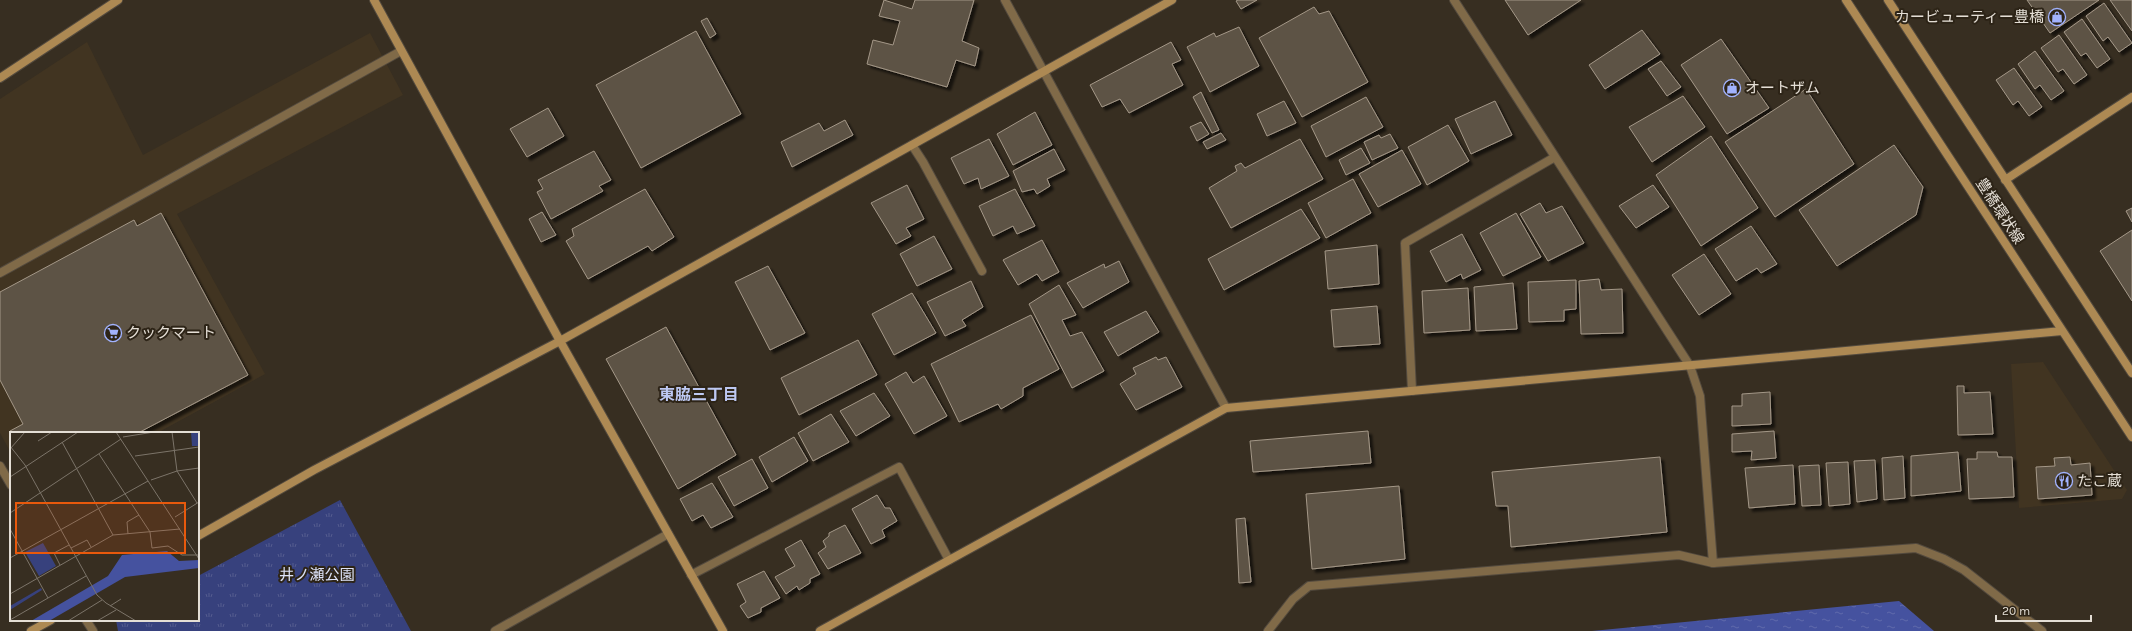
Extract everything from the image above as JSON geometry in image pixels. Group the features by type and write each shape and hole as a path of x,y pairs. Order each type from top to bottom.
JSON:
{"street":[{"path":"0,78 118,0"},
{"path":"374,0 560,341 722,631"},
{"path":"1005,0 1226,408"},
{"path":"199,535 314,470 560,341 1172,0"},
{"path":"1454,0 1690,366 1700,396 1713,563"},
{"name":"豊橋環状線","path":"1846,0 2132,437"},
{"name":"豊橋環状線","path":"1888,0 2132,373"},
{"path":"0,274 401,51"},
{"path":"2005,180 2132,97"},
{"path":"912,146 923,162 982,271"},
{"path":"1412,391 1405,243 1555,157"},
{"path":"820,631 1226,408 2062,331"},
{"path":"0,466 10,483"},
{"path":"691,576 899,467 949,560"},
{"path":"495,631 668,534"},
{"path":"1268,631 1293,599 1310,586 1679,555 1713,563 1916,548 1944,559 1964,570 2042,631"},
{"path":"31,631 49,621"},
{"path":"87,621 93,631"}],"shaded area":[{"path":"370,33 403,95 177,214 265,374 159,432 10,432 10,451 0,433 0,99 87,42 143,155"},
{"path":"2043,362 2127,490 2122,499 2019,508 2011,364"}],"green space":[{"name":"井ノ瀬公園","path":"340,500 411,631 118,631 116,621 199,621 199,575"}],"water":[{"path":"1899,601 1934,631 1592,631"}],"building":[{"path":"884,0 912,9 915,0 974,0 962,41 979,48 975,66 956,60 947,87 867,64 873,40 893,45 900,21 879,16"},
{"path":"1257,0 1241,9 1236,1"},
{"path":"1505,0 1581,0 1528,35"},
{"name":"カービューティー豊橋","path":"2027,0 2099,0 2050,33"},
{"path":"2110,0 2132,0 2132,31"},
{"path":"2104,3 2132,43 2119,52 2108,37 2103,41 2086,16"},
{"path":"1314,7 1319,14 1329,11 1368,82 1302,117 1259,38"},
{"path":"707,18 716,34 710,38 701,21"},
{"path":"2082,19 2110,59 2097,68 2086,53 2081,56 2064,32"},
{"path":"1239,27 1259,66 1210,92 1187,47 1214,33 1216,37"},
{"path":"1642,30 1660,54 1605,89 1589,65"},
{"path":"696,31 741,114 641,168 596,85"},
{"path":"2059,35 2087,75 2074,84 2063,69 2058,72 2041,48"},
{"path":"1721,39 1769,108 1727,134 1681,65"},
{"path":"1171,42 1181,60 1172,64 1183,85 1129,113 1120,99 1102,107 1090,85"},
{"path":"2035,51 2064,91 2051,100 2040,85 2035,89 2018,64"},
{"path":"1661,61 1681,87 1667,96 1648,69"},
{"path":"2014,68 2042,107 2029,116 2018,101 2013,105 1996,80"},
{"path":"1806,89 1854,164 1775,217 1725,142"},
{"path":"1201,92 1219,130 1212,133 1193,97"},
{"path":"1683,96 1705,127 1652,162 1629,127"},
{"path":"1366,97 1383,127 1326,157 1311,126"},
{"path":"1284,101 1296,123 1267,136 1257,114"},
{"path":"1495,101 1512,135 1471,154 1455,119"},
{"path":"548,108 564,136 527,157 510,129"},
{"path":"1035,112 1052,145 1013,165 997,134"},
{"path":"845,120 853,135 792,167 781,142 819,123 824,131"},
{"path":"1201,122 1209,134 1197,141 1190,127"},
{"path":"1448,125 1469,161 1427,185 1408,147"},
{"path":"1221,133 1226,140 1207,149 1203,142"},
{"path":"1390,134 1398,148 1372,160 1364,142 1379,135 1381,138"},
{"path":"1711,136 1758,208 1701,246 1656,175"},
{"path":"989,139 1009,176 981,189 978,178 964,184 951,158"},
{"path":"1300,139 1323,179 1231,228 1209,188 1237,171 1235,166 1241,163 1245,168"},
{"path":"1894,145 1923,187 1916,215 1837,266 1799,210"},
{"path":"1361,148 1370,163 1346,175 1339,160"},
{"path":"1054,149 1065,170 1047,179 1050,186 1037,194 1034,189 1022,192 1013,171"},
{"path":"1402,150 1421,184 1378,207 1359,174"},
{"path":"594,151 611,180 599,186 603,191 551,219 537,192 543,189 538,180"},
{"path":"1353,179 1371,213 1326,238 1308,203"},
{"path":"907,185 924,219 906,228 911,236 896,244 871,203"},
{"path":"1653,185 1669,207 1636,228 1619,206"},
{"path":"645,189 674,237 652,251 648,246 588,279 566,241 574,236 572,229"},
{"path":"1015,189 1035,226 1017,234 1013,226 993,236 979,206"},
{"path":"1540,203 1546,213 1562,206 1584,243 1548,261 1520,214"},
{"path":"2132,208 2132,222 2126,211"},
{"path":"1301,209 1320,238 1224,290 1208,259"},
{"path":"542,212 556,235 541,242 529,219"},
{"name":"クックマート","path":"161,213 248,375 140,432 10,432 23,424 0,380 0,292 134,220 137,226"},
{"path":"1516,213 1541,257 1503,276 1480,233"},
{"path":"1751,226 1777,264 1761,273 1757,268 1736,281 1715,249"},
{"path":"2132,230 2132,301 2100,251"},
{"path":"1462,234 1481,270 1463,279 1461,274 1446,282 1430,251"},
{"path":"934,236 952,269 917,286 900,254"},
{"path":"1042,240 1059,272 1042,281 1037,274 1018,285 1003,260"},
{"path":"1377,245 1379,284 1328,289 1325,251"},
{"path":"1704,254 1731,294 1699,315 1672,275"},
{"path":"1119,261 1129,282 1083,308 1067,283 1104,264 1105,268"},
{"path":"768,266 805,333 770,350 735,282"},
{"path":"1599,279 1601,290 1622,289 1623,333 1581,334 1579,281"},
{"path":"1576,280 1576,309 1564,310 1564,321 1529,322 1528,282"},
{"path":"971,281 983,307 962,320 966,326 945,336 927,302"},
{"path":"1513,283 1517,329 1476,331 1474,287"},
{"path":"1059,285 1076,315 1062,320 1070,336 1082,332 1104,371 1072,388 1029,304"},
{"path":"1468,288 1470,330 1424,333 1422,291"},
{"path":"912,293 936,333 894,355 872,314"},
{"path":"1377,306 1380,344 1334,347 1331,310"},
{"path":"1146,311 1159,332 1118,356 1104,332"},
{"path":"1031,315 1059,369 1023,388 1023,396 1001,409 998,404 959,422 931,364"},
{"path":"666,327 736,455 678,489 606,359"},
{"path":"858,340 877,375 799,415 781,378"},
{"path":"1156,357 1158,360 1166,357 1182,387 1136,410 1120,384 1136,374 1133,368"},
{"path":"906,372 913,383 924,376 947,416 914,434 885,384"},
{"path":"1957,386 1964,386 1964,393 1990,392 1993,434 1958,435"},
{"path":"1770,392 1771,424 1732,426 1732,406 1742,406 1742,394"},
{"path":"874,393 890,416 856,436 840,411"},
{"path":"831,414 849,442 813,461 798,433"},
{"path":"1368,431 1371,463 1253,472 1250,441"},
{"path":"1774,431 1776,458 1751,460 1752,451 1732,452 1732,434"},
{"path":"794,437 808,461 772,482 759,457"},
{"path":"1958,452 1961,491 1911,496 1911,456"},
{"path":"1977,452 1997,452 1998,457 2012,457 2014,497 1969,499 1967,459 1977,459"},
{"path":"1903,456 1905,498 1884,500 1882,458"},
{"path":"1660,457 1667,532 1511,547 1508,506 1496,506 1492,472"},
{"name":"たこ蔵","path":"2070,457 2071,465 2090,463 2092,495 2038,499 2036,467 2055,466 2054,458"},
{"path":"752,459 768,488 734,506 718,477"},
{"path":"1875,460 1877,499 1857,502 1854,461"},
{"path":"1848,462 1850,504 1829,506 1826,463"},
{"path":"1793,465 1795,504 1749,508 1745,468"},
{"path":"1819,465 1821,505 1802,506 1799,466"},
{"path":"712,483 733,517 711,528 703,515 692,521 680,499"},
{"path":"1399,486 1405,559 1312,569 1306,494"},
{"path":"877,495 885,508 890,508 897,521 882,530 885,537 871,544 852,509"},
{"path":"1245,518 1251,582 1239,583 1236,519"},
{"path":"845,525 861,553 828,569 818,553 826,547 823,541 829,536 829,533"},
{"path":"801,540 820,574 810,579 810,583 799,590 797,586 786,594 775,577 795,566 785,549"},
{"path":"764,571 780,598 761,608 761,612 748,618 740,606 746,602 737,584"}],"place":[{"name":"カービューティー豊橋","path":"2057,17"},
{"name":"オートザム","path":"1732,88"},
{"name":"クックマート","path":"113,333"},
{"name":"たこ蔵","path":"2064,481"}],"district":[{"name":"東脇三丁目","path":"699,394"}]}
